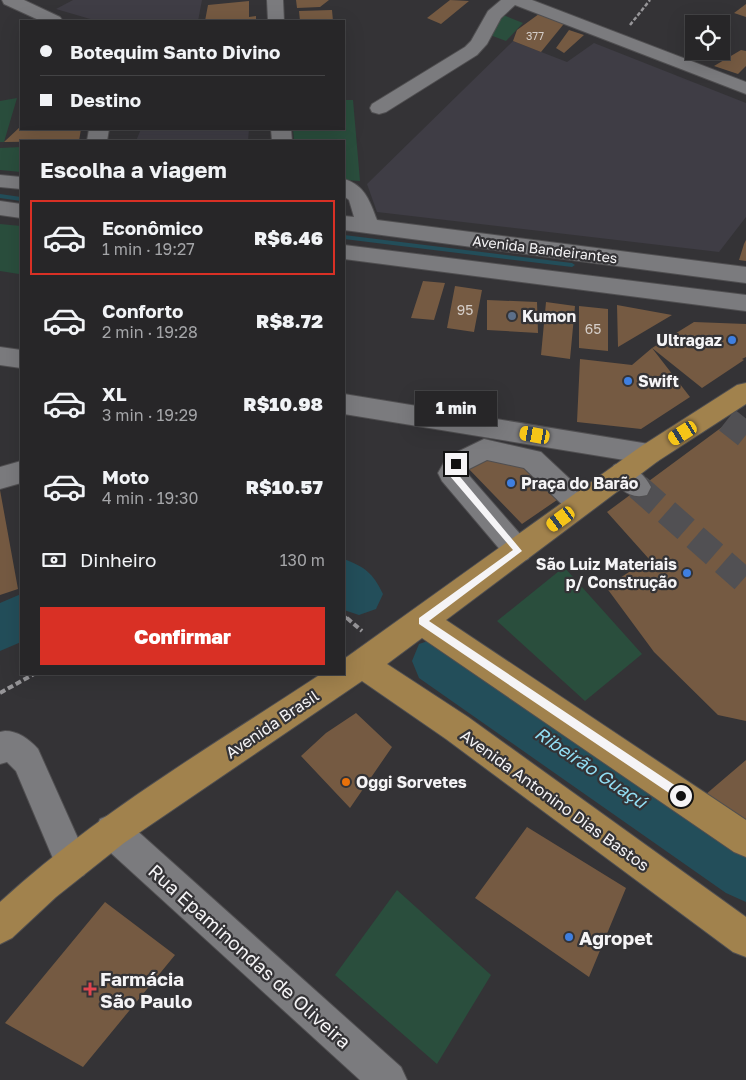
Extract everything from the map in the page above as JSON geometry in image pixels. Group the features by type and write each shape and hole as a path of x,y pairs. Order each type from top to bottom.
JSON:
{"main road":[{"name":"Avenida Brasil","path":"0,926 44,885 112,831 362,664 518,551 579,504 630,480 649,454 722,416 746,392"},
{"path":"422,621 746,840"},
{"name":"Avenida Antonino Dias Bastos","path":"362,664 457,728 746,939"}],"street":[{"path":"10,0 52,20"},
{"path":"275,0 276,20"},
{"path":"378,108 471,51 478,44 494,15 511,0"},
{"path":"517,0 746,88"},
{"path":"0,180 20,183"},
{"path":"345,187 358,197 368,226"},
{"path":"0,208 20,211"},
{"name":"Avenida Bandeirantes","path":"345,223 746,275"},
{"name":"Avenida Bandeirantes","path":"345,252 746,302"},
{"path":"638,289 639,261"},
{"path":"0,356 20,359"},
{"path":"345,404 649,454"},
{"path":"518,551 451,472 456,464 484,449 532,459 579,504"},
{"path":"0,478 20,472"},
{"path":"0,748 8,746 17,748 26,760 72,863"},
{"name":"Rua Epaminondas de Oliveira","path":"112,831 388,1080"}],"path":[{"path":"618,39 650,0"},
{"path":"0,693 32,675"}],"shaded area":[{"path":"73,0 202,0 198,20 94,20 56,9"},
{"path":"513,41 567,62 594,43 746,103 746,217 719,252 377,212 367,184"},
{"path":"141,130 249,130 248,140 136,140"}],"green space":[{"path":"503,15 523,23 506,41 490,35 495,20"},
{"path":"17,98 4,142 0,142 0,101"},
{"path":"345,100 353,100 360,181 345,180 345,140 294,140 293,130 345,130"},
{"path":"20,147 20,172 0,170 0,148"},
{"path":"0,224 20,226 20,272 19,274 0,271"},
{"path":"564,567 642,654 585,701 497,621"},
{"path":"397,890 491,975 437,1064 335,975"}],"building":[{"path":"296,0 329,0 320,7 297,8"},
{"path":"450,0 469,1 441,24 427,18"},
{"path":"249,1 249,17 256,16 256,20 205,20 208,5"},
{"path":"746,4 746,17 734,13"},
{"path":"332,10 333,20 300,20 299,11"},
{"path":"543,11 567,20 541,52 513,41 517,30"},
{"path":"569,30 584,35 564,53 556,48"},
{"path":"741,50 746,51 746,66 738,74 714,66 724,60 730,60 730,57"},
{"path":"20,127 20,130 81,130 79,140 20,140 20,142 4,142"},
{"path":"746,240 746,261 739,260 744,244"},
{"path":"423,281 445,283 434,320 411,318"},
{"path":"455,286 482,290 474,332 447,328"},
{"name":"Kumon","path":"487,300 537,302 538,333 487,330"},
{"path":"546,302 575,306 570,359 541,355"},
{"path":"617,305 672,315 618,347"},
{"path":"579,306 608,309 608,351 579,348"},
{"path":"694,322 746,324 746,357 742,359 744,360 702,388 652,348"},
{"name":"Swift","path":"652,348 690,397 641,429 577,422 580,359 632,365"},
{"name":"São Luiz Materiais p/ Construção","path":"737,416 746,423 746,721 718,715 654,652 606,587 649,559 607,512"},
{"name":"Praça do Barão","path":"481,456 521,466 557,500 522,524 465,465"},
{"path":"0,490 18,589 0,595"},
{"name":"Oggi Sorvetes","path":"356,713 392,747 350,808 301,756 326,733"},
{"path":"746,760 746,821 705,795"},
{"name":"Agropet","path":"527,827 626,888 589,977 475,898"},
{"name":"Farmácia São Paulo","path":"105,902 175,955 83,1067 5,1023"}],"waterway":[{"path":"0,196 20,199"},
{"path":"345,237 572,265"},
{"name":"Ribeirão Guaçú","path":"345,581 359,594"},
{"name":"Ribeirão Guaçú","path":"0,629 20,617"},
{"name":"Ribeirão Guaçú","path":"437,661 746,873"}],"tunnel":[{"path":"727,420 746,435"},
{"path":"638,487 746,582"}],"place":[{"name":"Kumon","path":"512,316"},
{"name":"Ultragaz","path":"732,340"},
{"name":"Swift","path":"628,381"},
{"name":"Praça do Barão","path":"511,483"},
{"name":"São Luiz Materiais p/ Construção","path":"687,573"},
{"name":"Oggi Sorvetes","path":"346,782"},
{"name":"Agropet","path":"569,937"},
{"name":"Farmácia São Paulo","path":"90,989"}],"route":[{"path":"456,464 451,472 518,551 422,621 681,796"}]}
